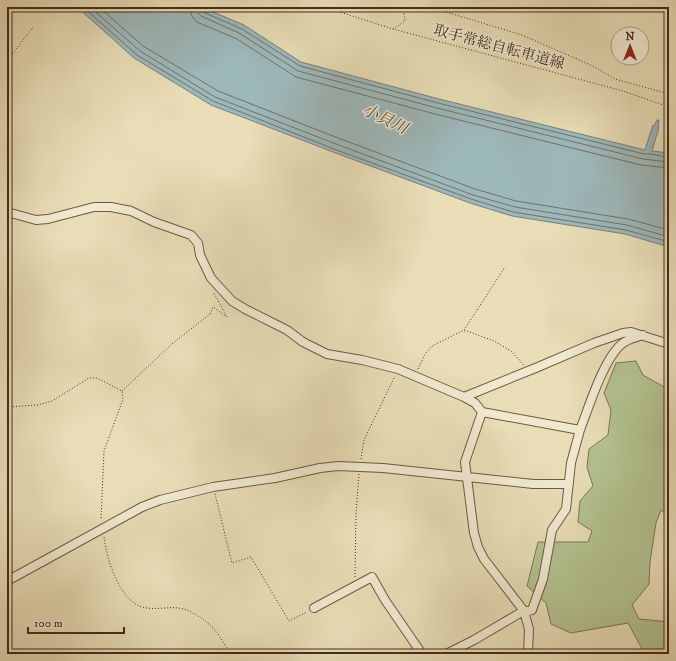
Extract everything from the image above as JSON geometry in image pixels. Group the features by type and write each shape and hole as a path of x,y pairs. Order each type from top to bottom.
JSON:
{"street":[{"path":"7,212 36,220 48,219 102,207 121,208 132,211 154,222 191,235 198,243 200,255 211,278 232,301 245,310 287,330 303,342 327,354 385,365 464,397 475,403 482,412 580,430"},
{"path":"464,397 594,343 623,333 631,332 669,344"},
{"path":"446,654 474,640 524,611 532,610 543,579 552,530 566,510 571,463 580,430 596,386 612,356 622,344 628,340 643,335"},
{"path":"482,412 465,462 474,533 478,547 484,559 524,611 529,629 528,654"},
{"path":"7,581 142,507 160,500 213,487 275,478 320,468 338,466 383,468 533,484 569,484"},
{"path":"314,608 372,577 385,600 422,654"}],"path":[{"name":"取手常総自転車道線","path":"324,7 393,29 623,91 669,107"},
{"path":"393,29 405,21 403,10 405,7"},
{"path":"417,7 446,12 522,35 593,66 615,79 669,94"},
{"path":"7,61 33,27"},
{"path":"414,376 432,346 463,331 505,267"},
{"path":"122,391 173,343 210,314 213,307 227,317 213,291"},
{"path":"463,331 467,331 494,341 511,351 529,371"},
{"path":"7,407 38,405 52,401 89,378 97,378 122,391"},
{"path":"122,391 123,399 104,451 101,523 105,548 117,581 124,595 138,606 146,608 174,607 186,610 197,616 209,624 218,633 232,654"},
{"path":"213,487 232,563 251,557 290,621 314,608"}],"green space":[{"path":"636,361 643,375 664,387 669,387 669,516 661,510 656,523 650,562 649,584 632,605 639,619 669,622 669,654 645,654 628,623 571,633 551,624 546,603 527,586 538,542 588,542 592,531 578,522 580,501 593,486 587,467 589,449 608,435 611,410 604,393 616,363"}],"water":[{"name":"小貝川","path":"77,7 201,7 244,25 301,62 439,99 645,150 653,125 654,126 657,120 659,120 659,127 652,151 669,153 669,247 625,234 512,216 470,203 211,105 134,58"}],"waterway":[{"path":"667,89 669,83"}]}
